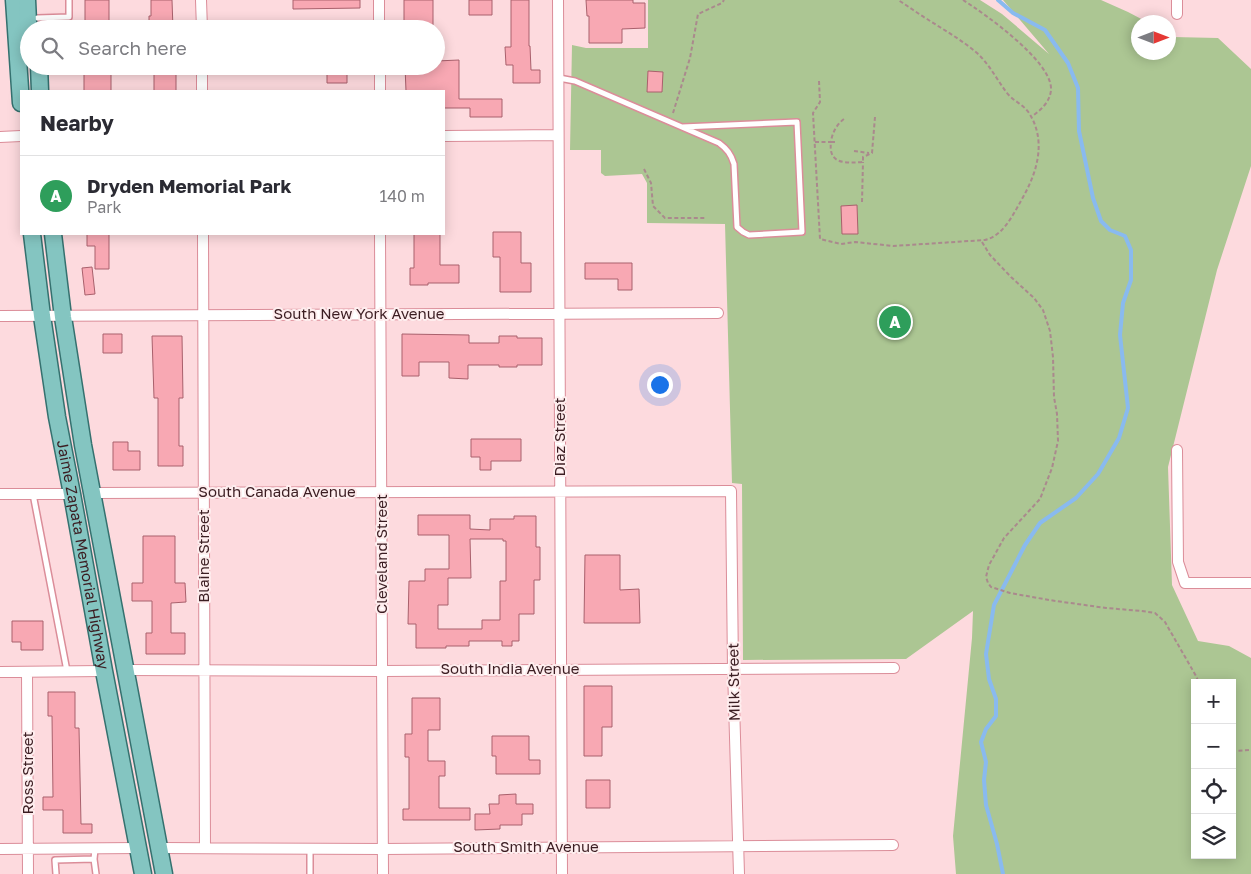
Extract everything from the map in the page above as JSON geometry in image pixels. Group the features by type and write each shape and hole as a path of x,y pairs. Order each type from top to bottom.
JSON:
{"main road":[{"path":"14,0 20,90"},
{"path":"26,0 27,20"},
{"path":"36,0 37,20"},
{"path":"30,75 31,90"},
{"path":"39,75 40,90"},
{"name":"Jaime Zapata Memorial Highway","path":"32,235 57,418 144,874"},
{"name":"Jaime Zapata Memorial Highway","path":"53,235 63,317 82,437 164,874"},
{"path":"72,494 90,541 110,648 116,661 126,670"},
{"path":"104,671 117,686 144,821 146,828 160,848"}],"street":[{"path":"202,0 202,20"},
{"path":"379,0 379,20"},
{"name":"Diaz Street","path":"558,0 562,874"},
{"path":"1177,0 1177,14"},
{"path":"202,75 202,90"},
{"path":"380,75 380,90"},
{"path":"445,136 558,135"},
{"path":"0,137 20,136"},
{"name":"Blaine Street","path":"202,235 205,848"},
{"name":"Cleveland Street","path":"380,235 384,874"},
{"name":"South New York Avenue","path":"0,316 718,313"},
{"path":"1177,450 1178,562 1185,583 1251,583"},
{"name":"South Canada Avenue","path":"92,493 731,491"},
{"name":"Milk Street","path":"731,491 733,669 739,874"},
{"path":"0,494 72,494"},
{"name":"South India Avenue","path":"126,670 894,668"},
{"path":"0,672 104,671"},
{"name":"Ross Street","path":"27,672 28,874"},
{"name":"South Smith Avenue","path":"160,848 384,849 892,846"},
{"path":"0,850 28,849 95,854 139,848"}],"lane":[{"path":"53,20 69,17 69,0"},
{"path":"559,78 575,80 682,127 720,143 727,148 734,164 737,228 742,232 749,235 802,232 797,122 682,127"},
{"path":"33,494 67,671"},
{"path":"310,848 310,874"},
{"path":"56,874 55,860 95,854 96,874"}],"path":[{"path":"672,115 690,58 698,14 722,3 724,0"},
{"path":"819,80 820,102 813,113 820,238 841,244 855,242 893,246 981,241 997,236 1010,220 1031,182 1038,160 1039,144 1037,129 1029,112 1008,94 978,54 963,42 898,0"},
{"path":"963,0 1001,27 1044,69 1050,84 1049,97 1045,105 1031,117"},
{"path":"872,154 874,117"},
{"path":"844,119 831,136 831,154 834,158 847,163 863,162"},
{"path":"815,142 835,142"},
{"path":"854,151 872,154"},
{"path":"862,202 863,157 872,154"},
{"path":"644,169 651,183 653,206 665,218 706,218"},
{"path":"981,241 990,255 1034,298 1043,310 1050,331 1054,357 1054,396 1058,441 1046,488 1040,499 1004,538 989,565 986,577 988,583 991,587 1010,593 1106,608 1142,610 1155,613 1165,622 1197,679"},
{"path":"1236,751 1251,750"}],"green space":[{"path":"648,0 980,0 1002,14 1049,54 1003,0 1101,0 1134,15 1131,15 1131,60 1176,60 1176,37 1218,38 1251,69 1251,166 1217,270 1168,467 1172,585 1198,641 1229,646 1251,658 1251,874 956,874 953,836 973,611 906,659 743,660 742,484 732,483 725,224 647,223 647,183 642,174 605,176 601,173 601,150 570,150 572,45 586,48 648,48"}],"building":[{"path":"85,0 109,0 109,20 85,20"},
{"path":"151,0 172,0 173,20 149,20 149,16 151,16"},
{"path":"293,0 360,0 360,8 293,9"},
{"path":"404,0 433,0 433,20 404,20"},
{"path":"469,0 492,0 492,15 469,15"},
{"path":"511,0 529,0 531,70 540,70 540,83 513,83 513,65 506,65 505,47 511,47"},
{"path":"586,0 633,0 633,3 645,3 645,28 622,29 622,43 589,43 589,16 587,16"},
{"path":"459,60 459,99 502,99 502,117 470,117 470,108 445,108 445,90 406,90 405,75 445,75 445,61"},
{"path":"648,71 663,72 662,92 647,92"},
{"path":"84,75 111,75 111,90 84,90"},
{"path":"154,75 176,75 176,90 154,90"},
{"path":"327,75 347,75 347,83 327,83"},
{"path":"857,205 858,234 842,234 841,206"},
{"path":"493,232 521,232 521,263 531,263 531,292 500,292 500,257 493,257"},
{"path":"87,235 109,235 109,269 95,269 95,246 87,246"},
{"path":"414,235 440,235 440,265 459,265 459,283 410,285 410,268 414,268"},
{"path":"585,263 632,263 632,290 618,290 618,279 585,279"},
{"path":"92,267 95,294 85,295 82,268"},
{"path":"103,334 122,334 122,353 103,353"},
{"path":"402,334 469,335 469,343 499,343 499,336 542,338 542,365 499,367 499,365 468,365 468,379 449,378 449,362 419,362 419,376 402,376"},
{"path":"152,336 182,336 183,398 179,398 179,446 183,446 183,466 158,466 158,398 154,398"},
{"path":"471,439 521,439 521,461 491,461 491,470 480,470 480,457 471,457"},
{"path":"113,442 128,442 128,451 140,451 140,470 113,470"},
{"path":"418,515 470,515 470,529 490,530 490,519 514,519 514,516 536,516 536,547 540,547 540,580 534,580 534,614 519,614 519,641 512,641 512,646 502,646 502,641 469,641 469,646 416,648 416,624 408,624 409,581 425,581 425,569 449,569 449,535 418,535","holes":["470,539 503,539 503,541 506,541 506,581 500,581 500,620 482,620 482,629 438,629 438,605 448,605 448,578 471,578"]},
{"path":"143,536 175,536 175,583 185,583 186,602 171,603 171,633 185,633 185,654 146,654 146,633 152,633 152,601 132,601 132,583 143,583"},
{"path":"585,555 620,555 620,590 639,589 640,623 584,623"},
{"path":"12,621 43,621 43,650 21,650 21,642 12,642"},
{"path":"584,686 612,686 612,727 602,727 602,756 584,756"},
{"path":"48,692 75,692 75,728 79,728 81,824 92,824 92,833 63,833 63,810 43,810 43,797 53,797 52,716 48,716"},
{"path":"412,698 440,698 440,730 428,730 428,761 445,761 445,776 439,776 439,808 470,808 470,820 403,820 403,809 409,809 409,757 405,757 405,734 412,734"},
{"path":"492,736 529,736 529,760 540,760 540,774 496,774 496,756 492,756"},
{"path":"586,780 610,780 610,808 586,808"},
{"path":"516,794 516,804 533,804 533,814 522,814 522,825 500,825 500,829 475,830 475,814 490,814 489,804 499,804 499,795"}],"waterway":[{"path":"998,0 1013,13 1045,30 1068,63 1078,88 1079,131 1093,198 1101,221 1110,230 1125,236 1131,250 1131,280 1123,303 1120,335 1128,408 1119,438 1098,474 1076,498 1040,523 1025,545 994,605 986,654 989,679 996,699 996,716 986,729 981,742 986,762 984,780 986,805 1003,874"}],"place":[{"name":"Dryden Memorial Park","path":"895,322"}]}
